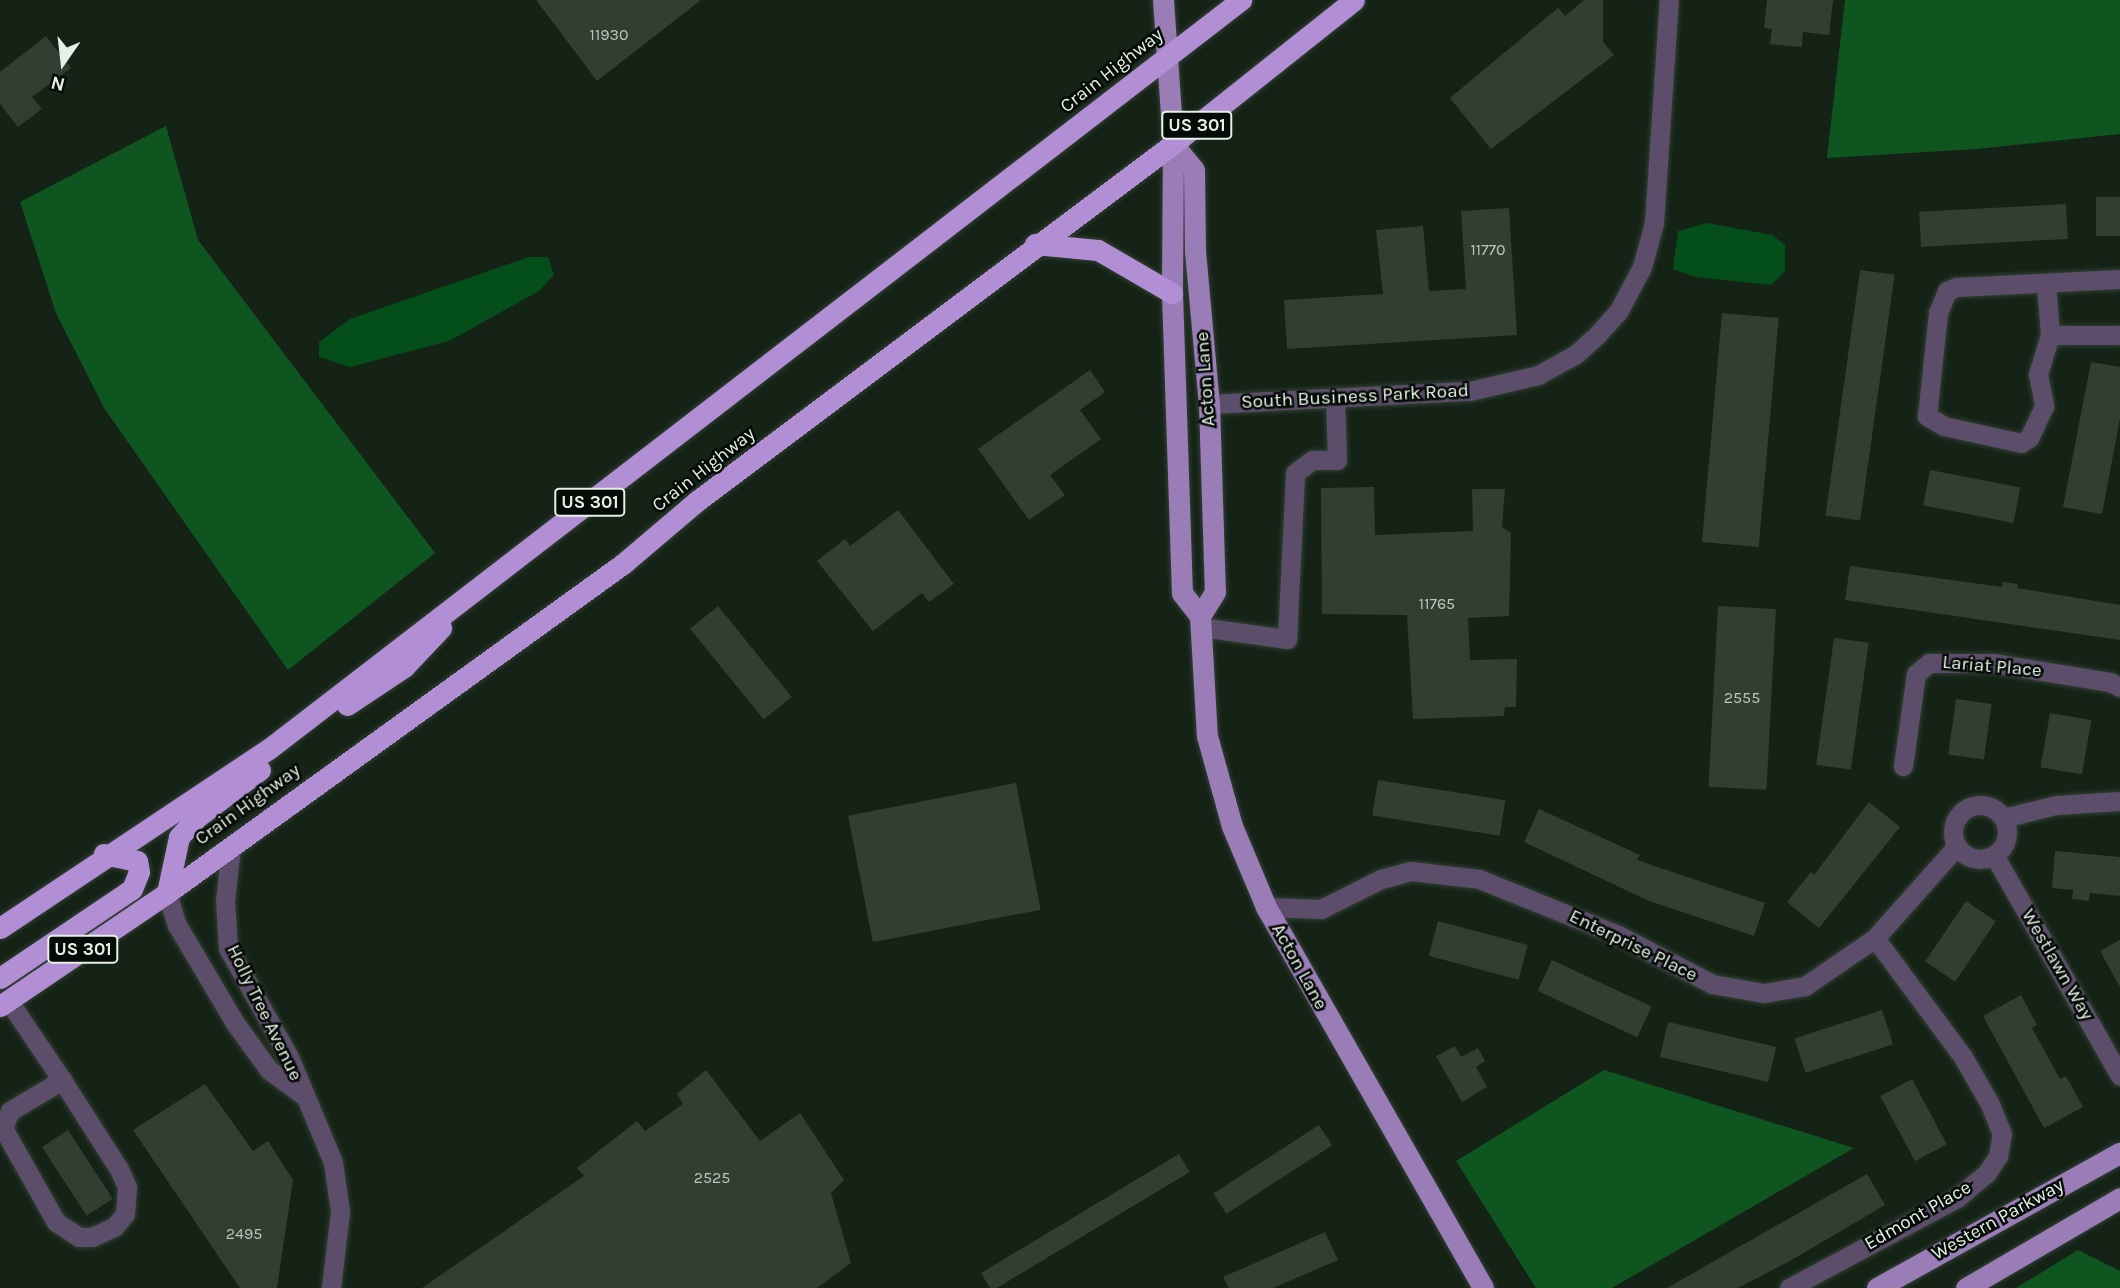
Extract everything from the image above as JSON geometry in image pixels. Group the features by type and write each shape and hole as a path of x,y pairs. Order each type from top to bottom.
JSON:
{"highway":[{"name":"Crain Highway","path":"0,928 104,854 270,748 1241,0"},
{"name":"Crain Highway","path":"4,1003 167,893 624,563 1035,244 1173,144 1354,0"},
{"path":"1035,244 1098,250 1172,293"},
{"path":"167,893 172,852 196,818 404,667 461,601"},
{"path":"0,978 132,889 139,872 137,861 104,854"}],"main road":[{"name":"Acton Lane","path":"1163,0 1173,144 1172,293 1182,593 1200,622 1207,736 1232,826 1266,907 1483,1288"},
{"name":"Acton Lane","path":"1173,144 1194,170 1195,251 1209,404 1215,592 1200,622"},
{"name":"Western Parkway","path":"1877,1288 2120,1153"},
{"path":"1966,1288 2120,1198"}],"street":[{"name":"South Business Park Road","path":"1209,404 1335,397 1421,397 1521,381 1576,354 1618,312 1642,267 1654,223 1670,0"},
{"path":"2046,284 2050,335 2039,361 2044,406 2029,438 2021,443 1944,426 1927,416 1938,313 1947,291 2046,284 2120,279"},
{"path":"2050,335 2120,335"},
{"path":"1200,622 1287,639 1295,473 1312,460 1337,460 1335,397"},
{"name":"Lariat Place","path":"1903,766 1916,674 1928,663 1993,663 2110,682 2120,687"},
{"path":"2003,818 2056,805 2120,801"},
{"path":"1991,807 2003,818 2007,835 1994,855 1978,859 1957,846 1953,830 1966,808 1991,807"},
{"name":"Holly Tree Avenue","path":"231,846 225,901 228,948 289,1057 333,1162 340,1212 331,1288"},
{"name":"Enterprise Place","path":"1266,907 1321,909 1381,878 1410,871 1479,879 1618,935 1712,984 1745,992 1805,986 1875,938 1957,846"},
{"name":"Westlawn Way","path":"1994,855 2120,1076"},
{"name":"Holly Tree Avenue","path":"167,893 177,925 235,1023 269,1070 304,1095"},
{"name":"Edmont Place","path":"1789,1288 1957,1198 1986,1174 1998,1156 2002,1134 1976,1080 1875,938"},
{"path":"4,1003 62,1080 127,1187 125,1214 114,1227 92,1237 79,1237 56,1222 8,1139 4,1119 10,1111 62,1080"}],"shaded area":[{"path":"1845,0 2120,0 2120,134 1976,149 1827,158"},
{"path":"166,126 198,240 435,553 288,670 104,408 56,313 20,202"},
{"path":"1707,223 1772,235 1785,245 1785,271 1771,285 1695,277 1673,269 1678,231"},
{"path":"529,257 548,257 554,275 539,291 449,341 350,367 319,357 319,342 350,319"},
{"path":"1604,1070 1854,1148 1612,1288 1536,1288 1456,1161"},
{"path":"2078,1250 2120,1271 2120,1288 2016,1288"}],"building":[{"path":"536,0 701,0 597,81"},
{"path":"1584,0 1603,0 1603,42 1614,55 1491,149 1450,98 1558,8 1565,16"},
{"path":"1767,0 1833,0 1829,35 1803,32 1802,47 1770,44 1772,29 1764,28"},
{"path":"46,36 71,68 32,97 42,109 18,127 0,104 0,72"},
{"path":"2096,197 2120,197 2120,236 2096,236"},
{"path":"2066,204 2068,239 1921,247 1919,212"},
{"path":"1509,208 1517,335 1287,349 1284,300 1383,294 1376,230 1423,226 1429,291 1466,289 1461,211"},
{"path":"1860,270 1895,275 1860,520 1825,516"},
{"path":"1722,313 1779,318 1759,547 1702,542"},
{"path":"2091,362 2120,367 2120,418 2102,514 2063,507"},
{"path":"1090,370 1105,392 1080,410 1101,439 1050,475 1065,495 1029,520 978,449"},
{"path":"1930,470 2020,488 2013,523 1923,505"},
{"path":"1374,487 1375,535 1473,531 1472,489 1505,489 1502,527 1511,533 1509,616 1468,618 1470,660 1517,659 1516,707 1505,707 1504,716 1413,719 1407,615 1322,614 1321,488"},
{"path":"898,510 954,584 929,602 922,593 873,631 817,561 845,539 850,546"},
{"path":"1850,566 2002,587 2002,582 2018,584 2017,588 2120,605 2120,640 1845,600"},
{"path":"718,606 792,697 764,720 690,629"},
{"path":"1718,606 1776,609 1766,790 1709,787"},
{"path":"1834,638 1869,643 1851,770 1816,765"},
{"path":"1956,699 1992,704 1984,759 1948,754"},
{"path":"2050,713 2091,720 2082,774 2040,767"},
{"path":"1378,780 1505,800 1500,836 1372,816"},
{"path":"1016,783 1041,910 873,942 848,816"},
{"path":"1869,802 1900,827 1819,928 1787,902 1811,872 1814,875"},
{"path":"1539,809 1640,855 1637,860 1765,903 1754,936 1649,901 1524,842"},
{"path":"2055,851 2120,857 2120,896 2090,893 2089,901 2072,899 2073,890 2052,888"},
{"path":"1966,901 1996,921 1955,982 1925,962"},
{"path":"1438,921 1528,945 1519,980 1429,956"},
{"path":"2120,940 2120,987 2100,951"},
{"path":"1552,960 1652,1006 1637,1037 1538,991"},
{"path":"2021,995 2037,1025 2032,1028 2060,1079 2066,1076 2083,1107 2044,1128 1983,1016"},
{"path":"1882,1010 1893,1044 1806,1073 1795,1038"},
{"path":"1668,1022 1776,1047 1768,1082 1660,1057"},
{"path":"1455,1046 1461,1057 1478,1048 1485,1061 1476,1067 1487,1087 1462,1102 1436,1056"},
{"path":"706,1070 760,1141 800,1113 844,1180 831,1193 851,1263 817,1288 422,1288 584,1176 577,1168 637,1121 645,1131 683,1104 677,1094"},
{"path":"1912,1079 1947,1144 1915,1161 1880,1096"},
{"path":"205,1084 253,1151 268,1141 293,1180 277,1288 240,1288 133,1130"},
{"path":"1319,1125 1332,1145 1226,1214 1213,1194"},
{"path":"68,1130 113,1199 87,1216 42,1147"},
{"path":"1179,1154 1190,1172 997,1288 990,1288 981,1273"},
{"path":"1867,1174 1885,1205 1790,1261 1738,1288 1667,1288"},
{"path":"1325,1232 1338,1260 1273,1288 1229,1288 1223,1277"}]}
